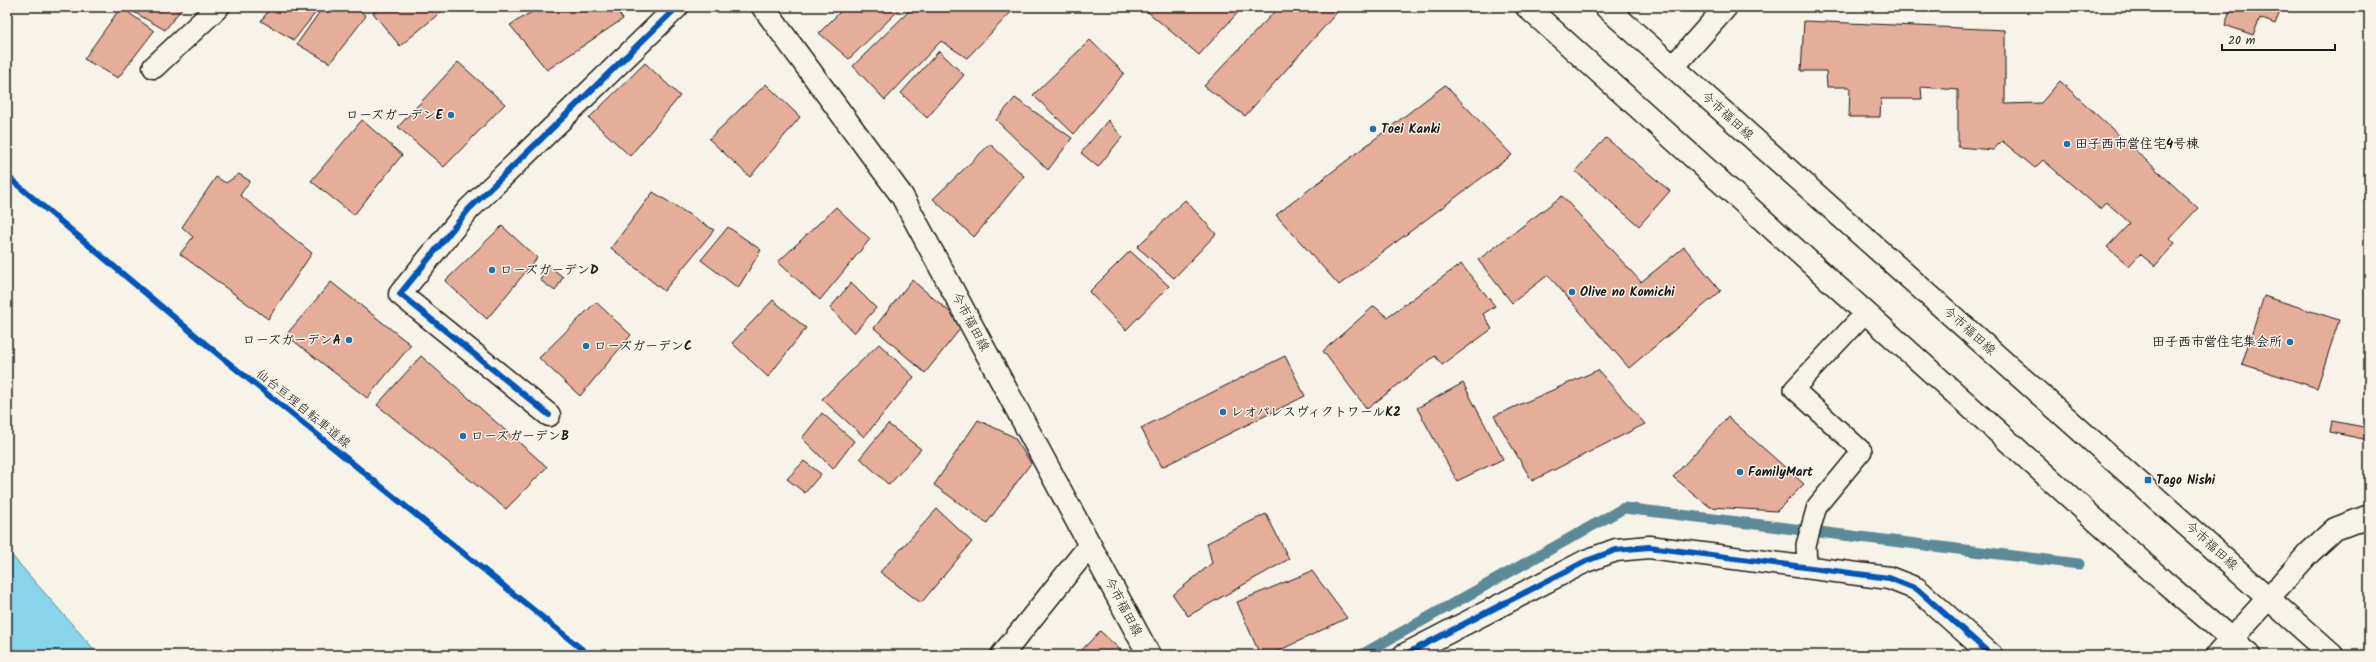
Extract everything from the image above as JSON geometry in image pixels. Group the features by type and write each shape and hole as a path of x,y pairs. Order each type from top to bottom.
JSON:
{"main road":[{"path":"154,67 218,7"},
{"path":"549,415 400,294 469,208 677,7"},
{"name":"今市福田線","path":"763,7 902,196 1149,655"},
{"path":"1527,7 2162,580 2250,655"},
{"name":"今市福田線","path":"1606,7 2332,655"},
{"path":"1672,67 1726,7"},
{"path":"2217,655 2308,554 2335,529 2369,516"},
{"path":"1002,655 1090,545"},
{"path":"1404,655 1586,561 1616,550 1649,546 1889,578 1917,589 1991,655"}],"lane":[{"path":"1807,567 1806,545 1817,506 1862,451 1794,389 1866,312"}],"water":[{"path":"7,550 99,655 7,655"}],"building":[{"path":"121,7 154,31 118,78 84,59"},
{"path":"135,7 183,7 165,30 132,11"},
{"path":"271,7 320,7 294,40 261,21"},
{"path":"323,7 355,7 366,16 330,63 297,44"},
{"path":"379,7 447,7 400,46 373,13"},
{"path":"540,7 614,7 623,19 547,70 510,25"},
{"path":"845,7 902,7 849,59 819,33"},
{"path":"913,7 1016,7 967,58 941,41 885,100 853,66"},
{"path":"1142,7 1243,7 1199,55"},
{"path":"1279,7 1338,7 1340,9 1245,116 1204,86"},
{"path":"2231,7 2282,7 2275,24 2260,18 2253,35 2225,25"},
{"name":"田子西市営住宅4号棟","path":"1804,21 2005,30 2005,104 2041,103 2060,81 2198,208 2170,238 2175,243 2155,266 2140,254 2129,266 2107,247 2130,223 2106,202 2100,209 2043,160 2035,168 2002,141 1993,150 1958,147 1958,90 1921,87 1922,99 1881,99 1880,117 1849,117 1850,87 1827,87 1826,71 1801,71"},
{"path":"1090,40 1124,73 1074,134 1033,95"},
{"path":"939,51 964,75 927,118 901,93"},
{"name":"ローズガーデンE","path":"458,62 505,104 444,167 398,127"},
{"path":"645,63 680,96 630,156 589,118"},
{"path":"766,84 800,117 750,177 709,139"},
{"path":"1445,85 1512,155 1339,285 1276,215"},
{"path":"1015,98 1072,138 1048,170 996,120"},
{"path":"362,120 402,155 354,215 311,181"},
{"path":"1108,120 1122,137 1098,167 1081,153"},
{"path":"1606,138 1670,191 1639,226 1575,171"},
{"path":"990,144 1024,176 974,237 933,199"},
{"path":"239,174 250,181 240,195 312,253 268,319 180,254 193,237 182,227 216,177 226,183"},
{"path":"653,192 714,230 664,291 611,248"},
{"path":"1562,196 1641,282 1684,247 1721,291 1629,368 1548,275 1512,303 1478,260"},
{"path":"1185,200 1216,234 1174,278 1137,247"},
{"path":"836,207 870,239 820,300 778,262"},
{"name":"ローズガーデンD","path":"502,226 537,258 487,319 445,281"},
{"path":"728,227 761,250 738,288 701,260"},
{"path":"1130,251 1169,286 1126,330 1089,292"},
{"path":"1461,264 1495,306 1483,314 1492,329 1442,365 1435,356 1367,409 1323,351 1374,306 1387,317"},
{"path":"548,265 563,277 555,291 540,280"},
{"path":"912,280 964,324 925,373 874,328"},
{"name":"ローズガーデンA","path":"331,282 411,345 367,398 286,335"},
{"path":"851,283 876,308 854,333 830,308"},
{"name":"田子西市営住宅集会所","path":"2264,296 2339,320 2317,388 2242,364"},
{"path":"773,300 806,328 768,377 732,343"},
{"name":"ローズガーデンC","path":"596,302 631,335 580,396 539,358"},
{"path":"879,344 914,377 864,437 822,399"},
{"name":"ローズガーデンB","path":"421,356 547,467 506,509 377,405"},
{"name":"レオパレスヴィクトワールK2","path":"1285,356 1305,396 1162,467 1141,428"},
{"path":"1598,370 1645,424 1532,481 1494,416"},
{"path":"1463,383 1503,459 1457,481 1417,408"},
{"path":"822,413 854,441 833,469 802,438"},
{"path":"1728,417 1804,484 1777,511 1710,507 1673,477"},
{"path":"978,420 1014,437 1031,463 987,523 934,485"},
{"path":"2332,421 2369,428 2368,440 2330,432"},
{"path":"888,424 921,449 889,485 860,458"},
{"path":"804,461 821,474 805,493 787,479"},
{"path":"937,509 972,542 921,603 880,572"},
{"path":"1266,514 1289,559 1188,616 1173,595 1212,563 1207,543"},
{"path":"1312,571 1347,618 1270,655 1260,655 1237,602"},
{"path":"1100,631 1126,655 1077,655"}],"waterway":[{"path":"1361,655 1624,508 2079,564"}],"cycle path":[{"path":"549,415 400,294 469,209 677,7"},
{"name":"仙台亘理自転車道線","path":"7,176 214,351 589,655"},
{"path":"1404,655 1586,561 1616,550 1649,547 1889,578 1917,589 1991,655"}],"place":[{"name":"ローズガーデンE","path":"451,115"},
{"name":"Toei Kanki","path":"1373,129"},
{"name":"田子西市営住宅4号棟","path":"2067,144"},
{"name":"ローズガーデンD","path":"492,270"},
{"name":"Olive no Komichi","path":"1572,292"},
{"name":"ローズガーデンA","path":"349,340"},
{"name":"田子西市営住宅集会所","path":"2290,342"},
{"name":"ローズガーデンC","path":"586,346"},
{"name":"レオパレスヴィクトワールK2","path":"1223,412"},
{"name":"ローズガーデンB","path":"463,436"},
{"name":"FamilyMart","path":"1740,472"},
{"name":"Tago Nishi","path":"2148,480"}]}
